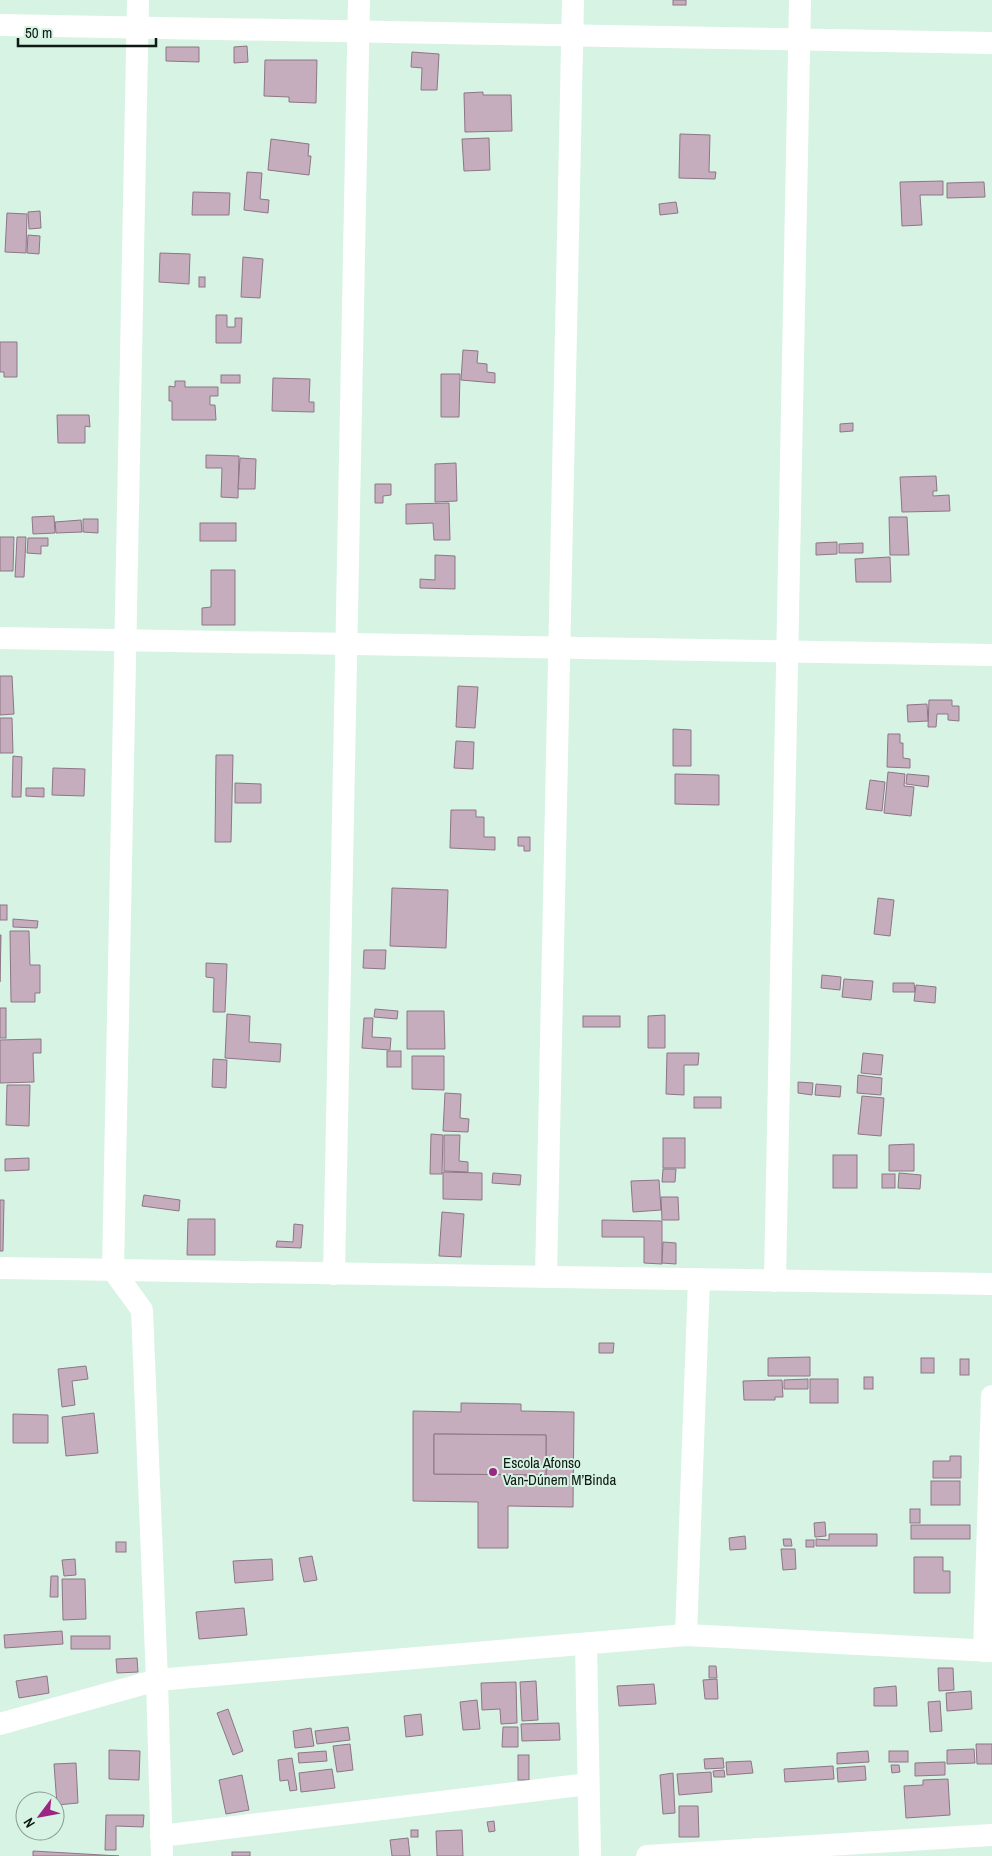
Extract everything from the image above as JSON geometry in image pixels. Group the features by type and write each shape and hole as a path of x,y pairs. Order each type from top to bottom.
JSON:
{"street":[{"path":"138,0 112,1270 142,1310 157,1680 161,1846 588,1784"},
{"path":"334,1274 359,0"},
{"path":"546,1277 573,0"},
{"path":"775,1281 800,0"},
{"path":"0,25 992,43"},
{"path":"0,638 992,655"},
{"path":"0,1268 992,1284"},
{"path":"686,1635 699,1279"},
{"path":"0,1724 157,1680 686,1635 988,1651 992,1396"},
{"path":"586,1644 590,1856"},
{"path":"647,1856 992,1835"}],"building":[{"path":"673,0 686,0 686,5 673,5"},
{"path":"247,46 248,62 234,63 234,47"},
{"path":"166,47 199,47 199,62 166,61"},
{"path":"412,52 439,54 437,90 421,90 422,68 411,67"},
{"path":"265,60 317,60 316,103 289,102 289,97 264,96"},
{"path":"483,92 483,95 511,95 512,131 465,132 464,93"},
{"path":"680,134 710,135 709,172 716,172 715,179 679,178"},
{"path":"489,138 490,170 464,171 462,139"},
{"path":"271,139 309,144 308,156 311,156 309,175 268,170"},
{"path":"247,172 262,173 260,199 269,200 268,213 244,210"},
{"path":"943,181 943,195 920,195 922,225 902,226 900,182"},
{"path":"984,182 985,197 947,198 947,183"},
{"path":"193,192 230,193 229,215 192,215"},
{"path":"676,202 678,213 660,215 659,204"},
{"path":"40,211 41,228 29,229 28,212"},
{"path":"7,213 27,214 26,253 5,252"},
{"path":"28,235 40,236 39,254 27,253"},
{"path":"160,253 190,254 189,284 159,282"},
{"path":"243,257 263,259 260,298 241,297"},
{"path":"199,277 205,277 205,287 199,287"},
{"path":"216,315 227,315 227,327 235,327 235,318 242,318 241,343 216,343"},
{"path":"0,342 17,342 17,377 4,377 4,372 0,372"},
{"path":"463,350 478,351 477,363 487,364 487,372 495,373 495,383 461,380"},
{"path":"441,374 460,374 459,417 441,417"},
{"path":"221,375 240,375 240,383 221,383"},
{"path":"273,378 310,379 309,402 314,402 314,412 272,411"},
{"path":"175,381 185,381 185,387 218,387 218,396 210,396 210,405 215,405 216,420 172,420 172,401 169,401 169,386 175,387"},
{"path":"57,415 89,415 90,427 85,426 85,443 58,443"},
{"path":"853,423 853,431 840,432 840,424"},
{"path":"206,455 239,456 238,498 221,497 222,468 206,468"},
{"path":"240,458 256,459 255,489 238,489"},
{"path":"456,463 457,501 435,502 435,464"},
{"path":"936,476 937,491 933,491 933,496 949,495 950,511 902,512 900,477"},
{"path":"375,484 391,484 391,495 383,496 383,503 375,503"},
{"path":"449,503 450,540 434,540 433,523 406,524 406,504"},
{"path":"54,516 55,533 33,534 32,517"},
{"path":"889,517 907,517 909,555 890,555"},
{"path":"83,519 98,519 98,533 83,532"},
{"path":"81,520 82,532 56,533 55,522"},
{"path":"200,523 236,523 236,541 200,541"},
{"path":"0,537 14,537 13,571 0,571"},
{"path":"17,537 26,537 24,577 15,577"},
{"path":"28,538 48,538 48,546 41,546 41,554 27,553"},
{"path":"837,542 837,554 816,555 816,543"},
{"path":"863,543 863,553 839,553 839,544"},
{"path":"435,555 455,556 455,589 420,588 420,579 435,580"},
{"path":"890,557 891,582 856,582 855,559"},
{"path":"211,570 235,570 235,625 202,625 202,608 211,607"},
{"path":"0,676 12,676 14,714 0,715"},
{"path":"458,686 478,687 475,728 456,727"},
{"path":"929,700 952,700 952,706 959,706 959,721 948,720 948,714 937,714 936,727 928,727"},
{"path":"927,704 928,721 908,722 907,705"},
{"path":"0,718 12,718 13,753 0,753"},
{"path":"673,729 691,730 691,766 673,766"},
{"path":"888,734 900,734 900,743 903,743 903,758 910,759 910,768 887,767"},
{"path":"456,741 474,742 473,769 454,768"},
{"path":"216,755 233,755 231,842 215,842"},
{"path":"13,756 22,757 21,797 12,797"},
{"path":"53,768 85,769 84,796 52,795"},
{"path":"888,772 905,774 904,786 914,787 911,816 884,813"},
{"path":"675,774 719,775 719,805 675,804"},
{"path":"907,774 929,776 928,787 906,784"},
{"path":"870,780 885,782 882,811 866,809"},
{"path":"235,783 261,784 261,803 235,803"},
{"path":"26,788 44,788 44,797 26,796"},
{"path":"451,810 476,810 476,817 484,817 484,837 495,837 495,850 450,848"},
{"path":"518,837 530,837 530,851 524,851 524,846 518,846"},
{"path":"392,888 448,890 446,948 390,946"},
{"path":"878,898 894,900 890,936 874,934"},
{"path":"0,905 7,905 7,920 0,920"},
{"path":"13,919 38,921 37,928 13,927"},
{"path":"10,931 29,931 30,965 40,965 40,993 35,993 35,1002 11,1002"},
{"path":"0,935 1,935 0,982"},
{"path":"364,950 386,950 385,969 363,968"},
{"path":"206,963 227,964 225,1012 213,1012 214,978 206,977"},
{"path":"822,975 841,977 840,990 821,988"},
{"path":"844,979 873,981 871,1000 842,997"},
{"path":"893,983 914,983 915,992 893,992"},
{"path":"916,985 936,987 935,1003 914,1001"},
{"path":"0,1008 6,1008 6,1038 0,1038"},
{"path":"375,1009 398,1011 397,1019 374,1017"},
{"path":"407,1011 444,1011 445,1049 407,1049"},
{"path":"227,1014 250,1016 249,1042 281,1044 280,1062 225,1058"},
{"path":"665,1015 665,1048 648,1048 648,1016"},
{"path":"583,1016 620,1016 620,1027 583,1027"},
{"path":"364,1018 373,1018 372,1037 391,1038 390,1050 362,1048"},
{"path":"41,1039 41,1053 33,1053 34,1082 0,1083 0,1040"},
{"path":"387,1051 401,1051 401,1067 387,1067"},
{"path":"667,1053 699,1053 698,1065 684,1065 684,1095 666,1094"},
{"path":"863,1053 883,1055 881,1075 861,1073"},
{"path":"412,1056 444,1056 444,1090 412,1089"},
{"path":"213,1059 227,1060 226,1088 212,1087"},
{"path":"858,1075 882,1078 881,1095 857,1093"},
{"path":"798,1082 813,1083 812,1095 798,1093"},
{"path":"816,1084 841,1086 840,1097 815,1095"},
{"path":"7,1085 30,1085 29,1126 6,1125"},
{"path":"445,1093 461,1094 460,1118 469,1119 468,1132 443,1131"},
{"path":"862,1096 884,1098 881,1136 858,1134"},
{"path":"694,1097 721,1097 721,1108 694,1108"},
{"path":"431,1134 443,1135 442,1174 430,1174"},
{"path":"444,1135 460,1135 459,1161 468,1162 468,1172 444,1171"},
{"path":"663,1138 685,1138 685,1168 663,1168"},
{"path":"914,1144 914,1171 889,1171 889,1145"},
{"path":"833,1155 857,1155 857,1188 833,1188"},
{"path":"29,1158 29,1170 5,1171 5,1159"},
{"path":"663,1169 676,1169 675,1182 662,1182"},
{"path":"443,1172 482,1173 482,1200 443,1199"},
{"path":"493,1173 521,1175 520,1185 492,1183"},
{"path":"899,1173 921,1175 920,1189 898,1188"},
{"path":"882,1174 895,1174 895,1188 882,1188"},
{"path":"659,1180 661,1210 633,1212 631,1181"},
{"path":"144,1195 180,1200 179,1211 142,1206"},
{"path":"661,1197 678,1197 679,1220 662,1220"},
{"path":"0,1200 4,1200 3,1251 0,1251"},
{"path":"442,1212 464,1214 461,1257 439,1256"},
{"path":"188,1219 215,1219 215,1255 187,1255"},
{"path":"602,1220 662,1221 662,1264 644,1263 644,1237 602,1237"},
{"path":"294,1224 303,1225 301,1248 276,1247 277,1241 293,1242"},
{"path":"663,1242 676,1243 676,1264 662,1263"},
{"path":"599,1343 614,1343 613,1353 599,1353"},
{"path":"810,1357 810,1376 768,1376 768,1358"},
{"path":"921,1358 934,1358 934,1373 921,1373"},
{"path":"960,1359 969,1359 969,1375 960,1375"},
{"path":"86,1366 88,1379 72,1381 75,1405 62,1407 58,1369"},
{"path":"864,1377 873,1377 873,1389 864,1389"},
{"path":"808,1379 808,1389 784,1389 784,1380"},
{"path":"810,1379 838,1379 838,1403 810,1403"},
{"path":"782,1380 783,1397 775,1397 775,1400 744,1400 743,1381"},
{"path":"461,1403 521,1404 521,1411 574,1412 573,1507 508,1506 508,1548 478,1548 478,1502 413,1501 413,1411 461,1412","holes":["434,1434 546,1435 546,1475 434,1474"]},
{"path":"94,1413 98,1453 66,1456 62,1417"},
{"path":"13,1414 48,1415 48,1443 13,1443"},
{"path":"434,1434 546,1435 546,1475 434,1474"},
{"path":"950,1456 961,1456 961,1478 933,1478 933,1461 950,1461"},
{"path":"931,1481 960,1481 960,1505 931,1505"},
{"path":"910,1509 920,1509 920,1523 910,1523"},
{"path":"825,1522 826,1536 815,1537 814,1523"},
{"path":"911,1525 970,1525 970,1539 911,1539"},
{"path":"829,1534 877,1534 877,1546 816,1546 816,1539 829,1540"},
{"path":"745,1536 746,1549 730,1550 729,1538"},
{"path":"783,1539 791,1539 792,1546 784,1546"},
{"path":"806,1540 814,1540 814,1547 806,1547"},
{"path":"116,1542 126,1542 126,1552 116,1552"},
{"path":"781,1549 795,1549 796,1569 783,1570"},
{"path":"312,1556 317,1580 304,1582 299,1558"},
{"path":"914,1557 943,1557 943,1571 950,1571 950,1593 914,1593"},
{"path":"75,1559 76,1575 64,1576 62,1560"},
{"path":"272,1559 273,1580 235,1583 233,1561"},
{"path":"51,1576 58,1576 58,1597 50,1597"},
{"path":"62,1579 85,1579 86,1619 63,1620"},
{"path":"244,1608 247,1635 199,1639 196,1612"},
{"path":"62,1631 63,1644 5,1648 4,1635"},
{"path":"71,1636 110,1636 110,1649 71,1649"},
{"path":"137,1658 138,1672 117,1673 116,1659"},
{"path":"709,1666 716,1666 717,1678 709,1678"},
{"path":"938,1668 953,1668 954,1690 939,1691"},
{"path":"47,1676 49,1693 19,1698 16,1681"},
{"path":"717,1679 718,1699 705,1699 703,1680"},
{"path":"536,1681 538,1720 522,1721 520,1682"},
{"path":"516,1682 517,1723 501,1724 500,1709 482,1710 481,1683"},
{"path":"654,1684 656,1704 619,1706 617,1686"},
{"path":"896,1686 897,1706 874,1706 874,1688"},
{"path":"971,1691 972,1709 947,1711 946,1693"},
{"path":"477,1700 480,1729 463,1730 460,1702"},
{"path":"940,1701 942,1731 930,1732 928,1702"},
{"path":"228,1709 243,1751 233,1755 217,1713"},
{"path":"421,1714 423,1735 406,1737 404,1716"},
{"path":"559,1723 560,1740 522,1741 521,1724"},
{"path":"348,1727 350,1740 317,1744 315,1731"},
{"path":"503,1727 518,1727 518,1747 502,1747"},
{"path":"311,1728 314,1746 295,1748 293,1731"},
{"path":"350,1744 353,1770 337,1772 333,1746"},
{"path":"976,1744 992,1744 992,1764 977,1764"},
{"path":"974,1749 975,1763 947,1764 947,1750"},
{"path":"109,1750 140,1751 139,1780 109,1779"},
{"path":"326,1751 327,1761 299,1763 298,1753"},
{"path":"868,1751 869,1762 837,1764 837,1753"},
{"path":"889,1751 908,1751 908,1762 889,1762"},
{"path":"518,1755 529,1755 529,1780 518,1780"},
{"path":"292,1758 297,1790 290,1791 288,1780 280,1781 278,1760"},
{"path":"723,1758 724,1768 705,1769 704,1759"},
{"path":"751,1761 753,1773 727,1775 726,1762"},
{"path":"945,1762 945,1775 915,1776 915,1763"},
{"path":"76,1763 78,1803 65,1804 65,1791 56,1791 54,1764"},
{"path":"891,1765 899,1765 900,1772 892,1773"},
{"path":"833,1766 834,1779 785,1782 784,1769"},
{"path":"865,1766 866,1780 838,1782 837,1768"},
{"path":"332,1769 335,1788 301,1792 299,1773"},
{"path":"724,1770 725,1777 714,1777 713,1771"},
{"path":"711,1772 712,1792 679,1795 677,1774"},
{"path":"673,1773 675,1813 663,1814 660,1775"},
{"path":"242,1775 249,1810 226,1814 219,1780"},
{"path":"948,1779 950,1815 906,1818 904,1786 923,1785 923,1780"},
{"path":"679,1806 698,1806 699,1837 679,1837"},
{"path":"106,1815 144,1815 143,1827 116,1826 116,1850 105,1850"},
{"path":"494,1821 495,1831 489,1832 487,1822"},
{"path":"411,1830 418,1830 418,1837 411,1837"},
{"path":"462,1830 463,1856 437,1856 436,1831"},
{"path":"408,1838 410,1856 392,1856 390,1840"},
{"path":"33,1851 119,1856 33,1856"},
{"path":"232,1852 250,1852 250,1856 232,1856"}],"place":[{"name":"Escola Afonso Van-Dúnem M’Binda","path":"493,1472"}]}
